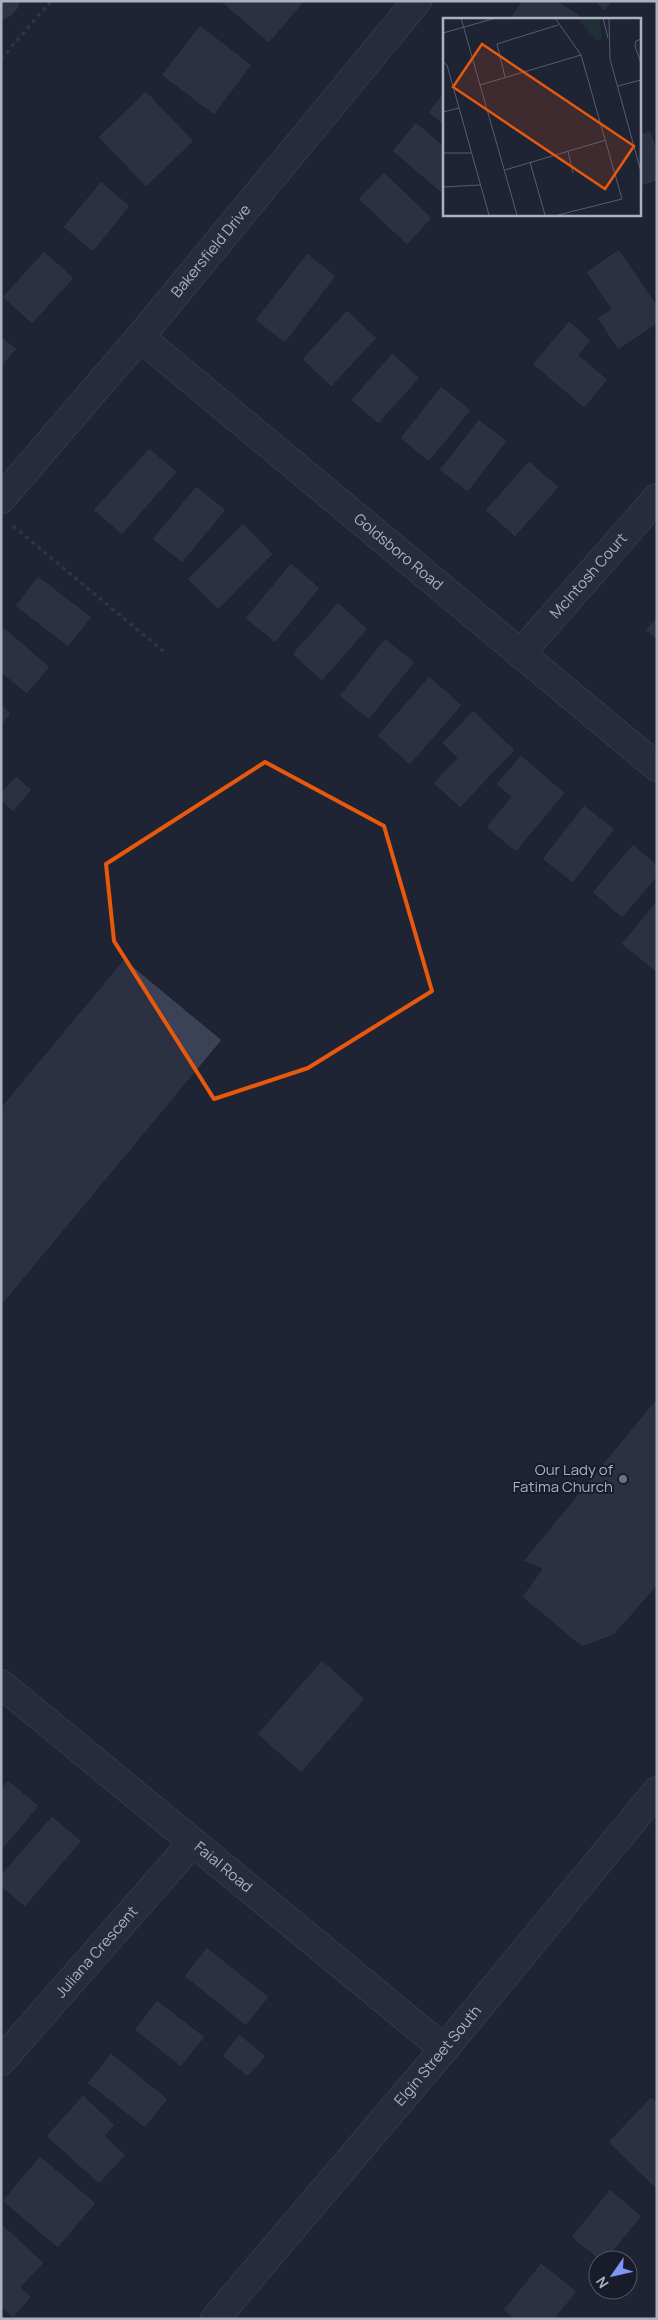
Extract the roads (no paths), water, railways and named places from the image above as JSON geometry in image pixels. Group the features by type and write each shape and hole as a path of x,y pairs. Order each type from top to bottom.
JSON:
{"main road":[{"path":"1,4 4,1"}],"street":[{"name":"Bakersfield Drive","path":"5,510 140,337 416,1"},
{"name":"Goldsboro Road","path":"140,337 657,767"},
{"name":"McIntosh Court","path":"520,654 657,498"},
{"name":"Faial Road","path":"1,1684 444,2049"},
{"name":"Elgin Street South","path":"215,2319 444,2049 657,1791"},
{"name":"Juliana Crescent","path":"1,2061 193,1842"}],"place":[{"name":"Our Lady of Fatima Church","path":"623,1479"}]}
